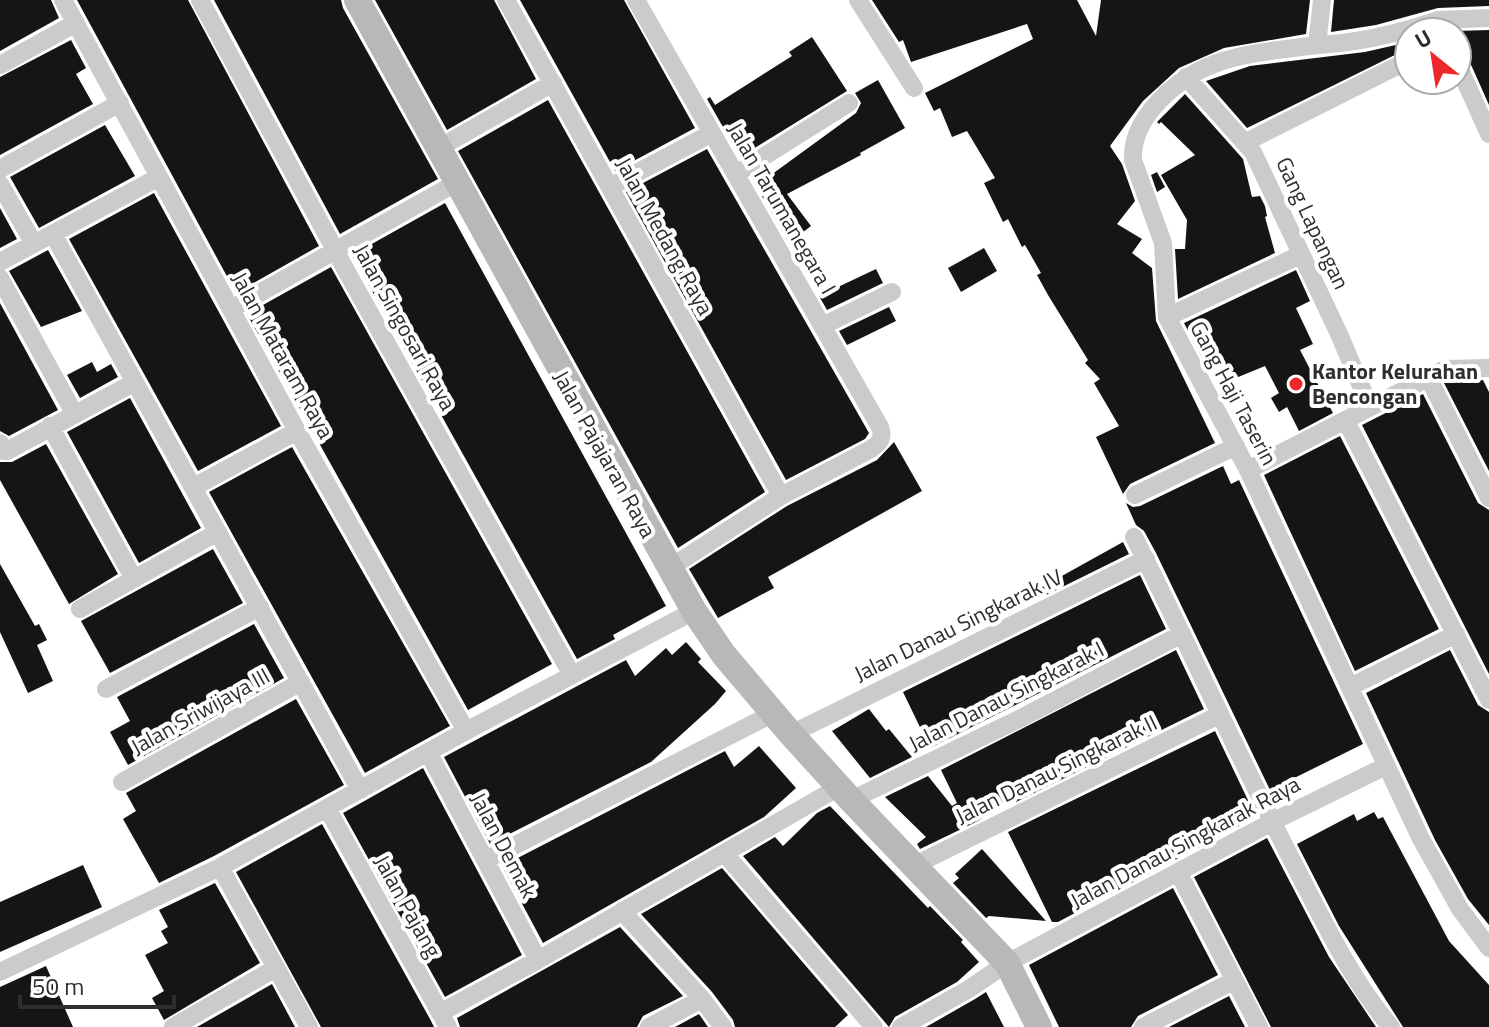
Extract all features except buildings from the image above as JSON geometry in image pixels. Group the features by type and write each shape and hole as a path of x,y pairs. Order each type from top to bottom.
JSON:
{"street":[{"name":"Jalan Mataram Raya","path":"63,0 297,431 466,731"},
{"name":"Jalan Singosari Raya","path":"200,0 572,675"},
{"name":"Jalan Pajajaran Raya","path":"357,0 668,569 694,611 724,655 791,734 1007,963 1039,1027"},
{"name":"Jalan Medang Raya","path":"506,0 781,496"},
{"name":"Jalan Tarumanegara I","path":"636,0 880,427 881,440 871,449 781,496"},
{"path":"858,0 914,88"},
{"path":"1317,45 1322,0"},
{"path":"0,65 76,23"},
{"name":"Gang Haji Taserin","path":"1393,35 1359,43 1317,45 1229,57 1186,77 1147,115 1132,147 1135,169 1163,243 1167,317 1248,470 1420,837 1460,909 1489,948"},
{"path":"1246,142 1393,68"},
{"name":"Gang Lapangan","path":"1186,77 1246,142 1345,347 1370,407"},
{"path":"437,149 553,83"},
{"path":"1472,96 1489,134"},
{"path":"0,169 120,103"},
{"path":"736,174 849,103"},
{"path":"610,187 712,133"},
{"path":"0,262 159,177"},
{"path":"231,309 456,183"},
{"path":"0,184 34,244"},
{"path":"53,234 360,790"},
{"path":"1167,317 1300,255"},
{"path":"0,278 74,413"},
{"path":"822,326 892,292"},
{"path":"1248,470 1428,377 1452,367 1489,368"},
{"path":"1428,377 1489,498"},
{"path":"0,443 7,451 135,382"},
{"path":"1347,423 1489,700"},
{"path":"50,426 134,579"},
{"path":"194,487 297,431"},
{"path":"1135,495 1236,446"},
{"path":"668,569 781,496"},
{"path":"80,609 218,532"},
{"path":"1134,537 1219,715 1328,930 1391,1027"},
{"name":"Jalan Danau Singkarak IV","path":"791,734 1146,559"},
{"path":"106,689 260,607"},
{"path":"0,972 220,867 466,731 694,611"},
{"name":"Jalan Danau Singkarak I","path":"444,1020 538,960 725,854 845,793 1021,718 1182,634"},
{"path":"1350,687 1456,634"},
{"name":"Jalan Sriwijaya III","path":"122,782 301,682"},
{"path":"486,860 774,713"},
{"name":"Jalan Danau Singkarak II","path":"913,866 1219,715"},
{"name":"Jalan Demak","path":"428,752 538,960"},
{"name":"Jalan Danau Singkarak Raya","path":"901,1027 969,989 1007,963 1272,822 1386,766"},
{"name":"Jalan Pajang","path":"327,808 444,1020"},
{"path":"725,854 874,1027"},
{"path":"220,867 309,1027"},
{"path":"1178,872 1259,1027"},
{"path":"622,911 702,999 723,1027"},
{"path":"173,1027 276,968"},
{"path":"1143,1027 1233,981"},
{"path":"649,1027 702,999"}],"place":[{"name":"Kantor Kelurahan Bencongan","path":"1296,384"}]}
